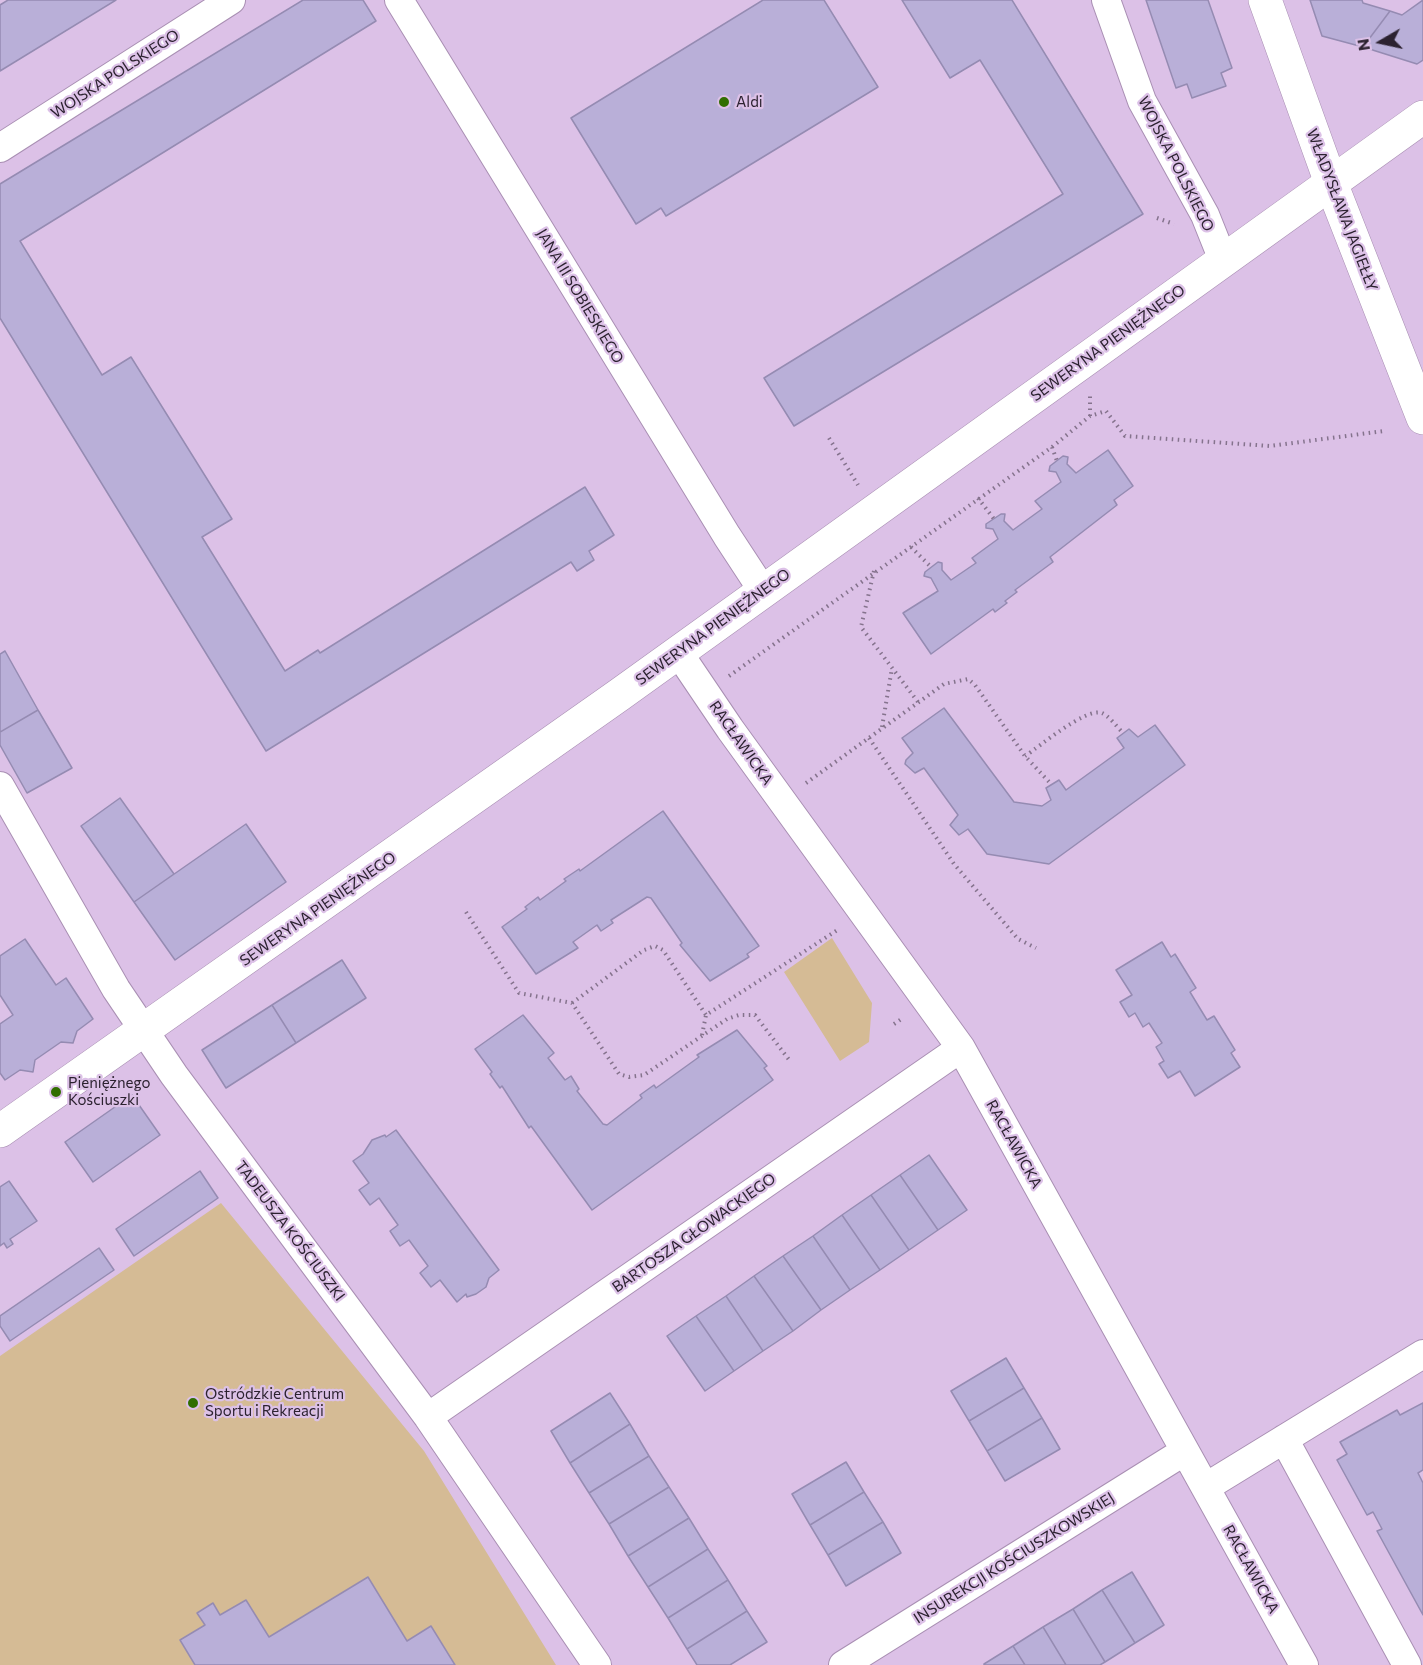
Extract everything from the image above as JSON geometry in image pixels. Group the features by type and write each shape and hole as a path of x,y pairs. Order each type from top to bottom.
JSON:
{"street":[{"name":"WOJSKA POLSKIEGO","path":"0,148 231,0"},
{"name":"JANA III SOBIESKIEGO","path":"399,0 726,536 763,591"},
{"name":"WOJSKA POLSKIEGO","path":"1106,0 1142,101 1205,215 1223,260"},
{"name":"WŁADYSŁAWA JAGIEŁŁY","path":"1265,0 1331,183 1423,418"},
{"name":"SEWERYNA PIENIĘŻNEGO","path":"0,1131 678,652 1423,117"},
{"name":"RACŁAWICKA","path":"678,652 777,794 961,1048 1304,1665"},
{"name":"TADEUSZA KOŚCIUSZKI","path":"0,786 116,989 174,1076 428,1417 597,1665"},
{"name":"BARTOSZA GŁOWACKIEGO","path":"428,1417 961,1048"},
{"path":"1206,1487 1423,1354"},
{"path":"1284,1439 1407,1665"},
{"name":"INSUREKCJI KOŚCIUSZKOWSKIEJ","path":"843,1665 1185,1451"}],"path":[{"path":"1157,218 1184,228"},
{"path":"729,676 1052,447 1090,416 1106,411 1125,435 1270,446 1384,431"},
{"path":"829,438 860,488"},
{"path":"1052,447 1057,461"},
{"path":"978,498 994,519"},
{"path":"910,546 931,567"},
{"path":"874,571 861,627 918,702"},
{"path":"882,728 892,668"},
{"path":"777,794 795,791 944,684 968,679 975,685 1025,756 1051,784"},
{"path":"1025,756 1093,712 1102,713 1123,733"},
{"path":"869,738 954,864 1018,939 1036,948"},
{"path":"466,912 519,993 572,1003 619,1074 629,1077 644,1075 733,1017 755,1015 790,1061"},
{"path":"706,1015 848,923"},
{"path":"572,1003 644,950 655,946 663,950 706,1015 702,1036"}],"shaded area":[{"path":"832,938 872,1003 869,1042 840,1061 784,972"},
{"name":"Ostródzkie Centrum Sportu i Rekreacji","path":"221,1203 424,1451 556,1665 0,1665 0,1356"}],"building":[{"path":"8,0 116,0 0,71 0,5"},
{"path":"303,0 363,0 376,21 20,241 102,375 131,357 232,519 202,537 285,671 318,650 320,653 585,487 614,535 589,551 594,560 577,571 571,562 266,751 0,318 0,184"},
{"name":"Aldi","path":"763,0 824,0 878,87 666,216 661,208 636,224 571,118"},
{"path":"902,0 1012,0 1143,214 794,426 764,378 1063,194 980,60 950,78"},
{"path":"1146,0 1208,0 1232,68 1221,73 1226,86 1192,98 1187,84 1176,88"},
{"path":"1310,0 1362,0 1363,3 1390,11 1363,47 1322,36"},
{"path":"1423,0 1423,60 1417,64 1363,47 1390,11 1402,15"},
{"path":"1108,450 1133,486 1114,500 1117,505 1050,557 1053,562 1015,590 1017,592 1005,601 1007,603 995,612 993,609 931,654 903,613 938,591 931,578 924,576 925,572 938,562 942,563 942,570 951,580 976,563 972,558 998,539 993,529 986,528 986,524 1001,514 1005,514 1004,521 1013,530 1042,509 1035,501 1061,482 1056,472 1049,471 1050,466 1063,456 1068,457 1067,464 1076,473"},
{"path":"5,651 38,710 0,732 0,654"},
{"path":"944,708 1014,802 1042,806 1051,800 1046,788 1059,780 1066,790 1124,748 1117,738 1129,729 1138,737 1155,725 1185,765 1049,864 987,854 968,829 959,835 950,825 958,815 924,768 915,773 905,764 913,753 902,738"},
{"path":"38,710 72,768 27,793 0,745 0,732"},
{"path":"120,798 174,874 134,902 81,826"},
{"path":"663,811 759,946 747,954 749,957 710,981 680,945 682,943 651,898 647,897 611,920 613,923 601,931 597,925 573,942 578,948 536,974 502,927 527,909 525,907 538,897 540,900 566,881 564,879 579,869 580,871"},
{"path":"246,824 286,882 175,960 134,902"},
{"path":"25,939 56,985 66,978 93,1019 77,1031 73,1043 61,1042 35,1060 33,1072 20,1070 5,1080 0,1073 0,1024 13,1015 0,995 0,956"},
{"path":"1162,942 1171,957 1175,954 1196,988 1190,992 1207,1020 1214,1016 1235,1050 1231,1053 1240,1067 1195,1096 1180,1071 1168,1078 1159,1064 1164,1061 1156,1047 1162,1043 1149,1023 1143,1027 1135,1013 1129,1017 1120,1002 1132,995 1116,970"},
{"path":"342,960 366,998 296,1043 272,1005"},
{"path":"272,1005 296,1043 226,1088 202,1050"},
{"path":"523,1015 554,1053 548,1058 565,1080 571,1076 579,1089 577,1091 603,1124 607,1125 642,1098 640,1095 654,1085 656,1088 699,1057 697,1055 737,1030 767,1066 764,1068 773,1080 592,1210 531,1126 529,1128 475,1049"},
{"path":"132,1095 160,1135 93,1182 65,1142"},
{"path":"396,1130 499,1270 489,1278 486,1287 476,1294 467,1297 466,1294 457,1302 440,1280 431,1287 420,1273 428,1266 409,1240 400,1246 390,1231 398,1225 379,1198 370,1205 359,1190 369,1183 353,1161 363,1154 372,1140 385,1135 386,1137"},
{"path":"929,1155 967,1210 938,1230 900,1175"},
{"path":"200,1171 218,1198 134,1256 116,1229"},
{"path":"900,1175 938,1230 909,1250 871,1195"},
{"path":"9,1181 37,1221 10,1239 13,1244 7,1248 4,1243 0,1246 0,1187"},
{"path":"871,1195 909,1250 880,1270 842,1215"},
{"path":"842,1215 880,1270 850,1290 813,1236"},
{"path":"813,1236 850,1290 821,1310 783,1256"},
{"path":"99,1248 114,1270 10,1341 0,1326 0,1316"},
{"path":"783,1256 821,1310 793,1331 754,1276"},
{"path":"754,1276 793,1331 763,1351 726,1296"},
{"path":"726,1296 763,1351 734,1371 696,1316"},
{"path":"696,1316 734,1371 705,1391 667,1336"},
{"path":"1006,1358 1024,1388 969,1421 951,1391"},
{"path":"1024,1388 1042,1418 987,1451 969,1421"},
{"path":"610,1393 630,1424 570,1463 551,1431"},
{"path":"1423,1403 1423,1470 1418,1473 1423,1483 1423,1615 1377,1531 1382,1529 1373,1512 1367,1515 1337,1460 1347,1454 1340,1442 1397,1410 1400,1415"},
{"path":"1042,1418 1060,1449 1005,1481 987,1451"},
{"path":"630,1424 649,1456 589,1493 570,1463"},
{"path":"649,1456 669,1487 609,1524 589,1493"},
{"path":"846,1462 864,1492 810,1525 792,1494"},
{"path":"669,1487 689,1518 628,1556 609,1524"},
{"path":"864,1492 883,1522 828,1555 810,1525"},
{"path":"689,1518 708,1549 648,1587 628,1556"},
{"path":"883,1522 901,1553 846,1586 828,1555"},
{"path":"708,1549 728,1580 668,1618 648,1587"},
{"path":"1132,1572 1164,1625 1135,1643 1102,1590"},
{"path":"368,1577 407,1641 431,1626 455,1665 195,1665 180,1640 205,1625 197,1613 213,1603 220,1615 246,1600 269,1637"},
{"path":"728,1580 747,1611 687,1649 668,1618"},
{"path":"1102,1590 1135,1643 1105,1662 1073,1609"},
{"path":"1073,1609 1105,1662 1100,1665 1066,1665 1043,1627"},
{"path":"747,1611 767,1642 730,1665 697,1665 687,1649"},
{"path":"1043,1627 1066,1665 1025,1665 1013,1646"},
{"path":"1013,1646 1025,1665 984,1665 984,1664"}],"place":[{"name":"Aldi","path":"724,102"},
{"name":"Pieniężnego Kościuszki","path":"56,1092"},
{"name":"Ostródzkie Centrum Sportu i Rekreacji","path":"193,1403"}]}
